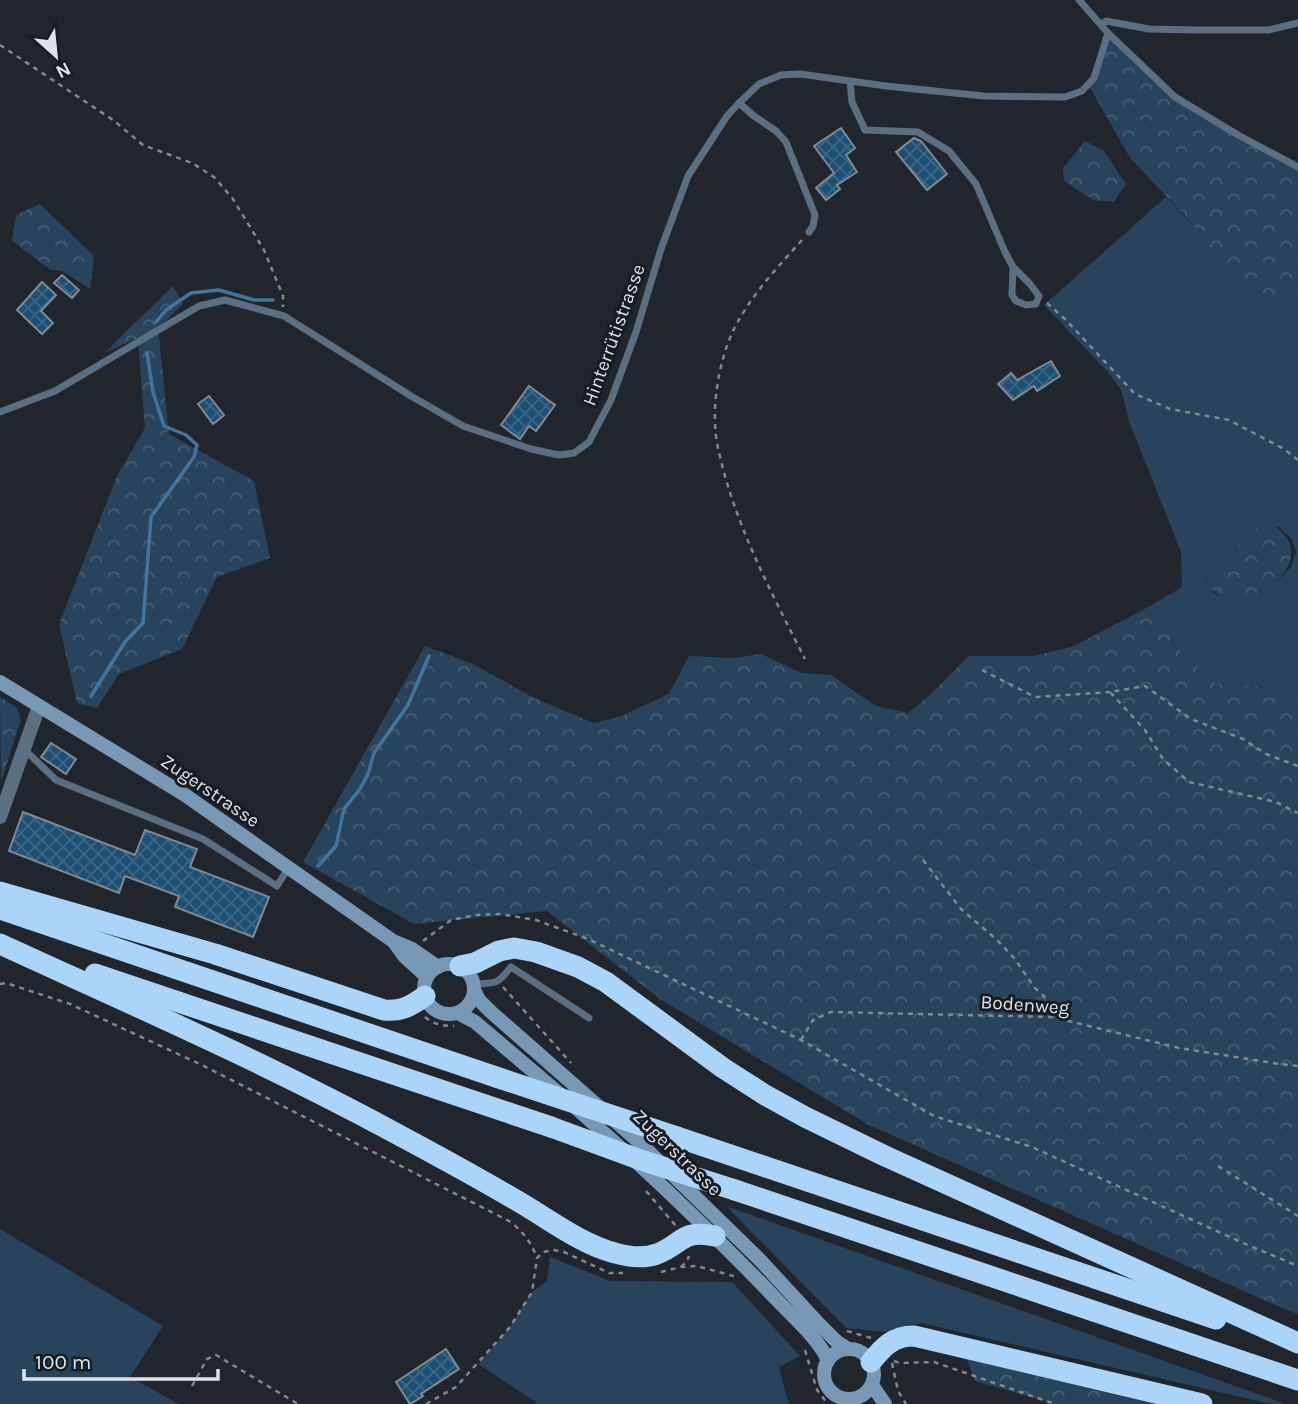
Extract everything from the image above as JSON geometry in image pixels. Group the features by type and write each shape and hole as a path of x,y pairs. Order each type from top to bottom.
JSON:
{"highway":[{"path":"0,892 215,954 384,1010 404,1009 430,980"},
{"path":"0,909 1298,1345"},
{"path":"0,943 1298,1380"},
{"path":"0,943 316,1092 397,1134 596,1246 622,1255 646,1256 662,1252 685,1237 699,1233 715,1236"},
{"path":"460,966 514,948 536,952 578,967 606,982 723,1068 805,1117 1298,1345"},
{"path":"881,1361 884,1346 889,1342 914,1336 1202,1404"}],"main road":[{"name":"Zugerstrasse","path":"0,682 173,788 393,941 412,949 430,980 428,1004 442,1014 458,1013 475,1022 642,1166 715,1236 826,1354 828,1361 824,1375 829,1389 841,1398 860,1401 872,1385"},
{"name":"Zugerstrasse","path":"393,941 404,956 430,980"},
{"path":"430,980 445,964 460,966"},
{"name":"Zugerstrasse","path":"460,966 471,977 479,1000 491,1012 639,1142 760,1261 836,1341 848,1349 881,1361"},
{"path":"458,1013 469,1005 474,988"},
{"path":"828,1361 836,1353 848,1349"},
{"path":"881,1361 872,1385 885,1404"}],"street":[{"path":"0,817 39,706"}],"lane":[{"path":"1079,0 1108,33 1175,97 1298,167"},
{"path":"1101,25 1106,22 1149,29 1268,30 1298,23"},
{"name":"Hinterrütistrasse","path":"0,412 55,391 199,306 225,300 284,316 411,397 463,426 531,449 559,455 574,453 589,442 611,400 688,176 717,130 759,84 781,75 808,75 983,96 1065,97 1082,91 1094,78 1108,33"},
{"path":"850,81 852,102 865,130 918,132 949,151 976,184 1013,267 1039,296 1036,304 1026,305 1016,301 1012,295 1013,267"},
{"path":"739,103 786,142 815,215 809,232"},
{"path":"24,749 56,780 203,839 277,886 289,867"},
{"path":"474,988 495,984 510,967 589,1018"}],"path":[{"path":"0,44 113,120 143,145 192,163 214,177 233,199 264,250 283,296 284,316"},
{"path":"805,659 757,565 731,496 717,447 715,414 719,374 734,329 764,282 809,232"},
{"path":"1039,296 1066,320 1135,394 1170,409 1229,420 1284,449 1298,460"},
{"path":"982,670 1035,697 1110,692 1145,686 1191,719 1243,739 1266,754 1298,766"},
{"path":"1110,692 1145,730 1163,759 1189,782 1276,802 1298,813"},
{"path":"923,860 961,909 1015,959 1034,987 1047,999 1052,1017"},
{"path":"412,949 450,920 500,914 536,920 589,939 801,1040 934,1116 1032,1147 1298,1266"},
{"path":"0,984 6,983 70,1004 204,1066 511,1222 524,1232 532,1243 537,1258 532,1292 510,1327 456,1387 426,1404"},
{"name":"Bodenweg","path":"801,1040 813,1020 831,1012 1052,1017 1180,1048 1298,1066"},
{"path":"1218,1166 1298,1216"},
{"path":"646,1190 685,1237 690,1254 681,1267"},
{"path":"537,1258 543,1252 554,1250 609,1273 631,1273"},
{"path":"653,1272 697,1266 740,1278"},
{"path":"806,1351 817,1390 828,1404"},
{"path":"192,1386 207,1359 216,1355 298,1404"},
{"path":"881,1361 906,1404"},
{"path":"900,1363 934,1362 1055,1404"}],"green space":[{"path":"1108,33 1175,97 1298,167 1298,307 1258,292 1214,252 1190,221 1130,158 1088,84"},
{"path":"1085,141 1104,151 1126,184 1114,202 1093,200 1064,181 1063,168"},
{"path":"1166,197 1258,292 1298,307 1298,692 1290,688 1212,683 1173,644 1169,624 1143,610 1182,587 1181,552 1130,424 1121,390 1107,371 1044,305","holes":["1279,527 1292,539 1296,552 1291,567 1255,598 1229,599 1214,593 1205,578 1208,567 1232,556 1245,533"]},
{"path":"40,204 94,256 90,289 62,271 51,270 12,241 16,215"},
{"path":"173,286 183,304 158,328 169,434 254,481 270,558 217,577 182,649 119,674 97,708 77,703 59,624 117,476 145,428 138,338 104,353"},
{"path":"1269,523 1279,529 1290,543 1287,568 1256,598 1234,599 1218,594 1205,577 1208,567 1232,556 1245,533"},
{"path":"1143,610 1169,624 1173,644 1212,683 1291,688 1298,692 1298,1314 867,1124 660,999 547,911 414,924 303,862 425,646 473,664 534,698 594,723 619,717 669,694 689,656 733,658 761,654 802,673 831,675 876,706 908,713 969,656 1034,656 1074,646"},
{"path":"0,697 17,708 21,720 1,782"},
{"path":"726,1206 1283,1404 1271,1404 921,1323 886,1332 846,1328"},
{"path":"0,1229 163,1326 130,1377 179,1404 0,1404"},
{"path":"550,1257 610,1281 732,1282 800,1356 779,1367 790,1404 535,1404 536,1402 478,1364 510,1327 532,1292 547,1281"},
{"path":"967,1359 1154,1404 1055,1404 975,1381"}],"building":[{"path":"841,128 855,148 846,155 857,172 837,185 840,189 826,200 816,188 834,173 814,146"},
{"path":"914,138 921,141 947,174 927,190 896,152"},
{"path":"62,275 79,290 72,298 54,283"},
{"path":"42,282 56,295 41,311 53,323 42,334 17,310"},
{"path":"1051,361 1060,376 1037,391 1034,386 1013,400 998,384 1011,373 1017,380"},
{"path":"529,386 555,405 536,431 529,426 520,439 501,425"},
{"path":"209,396 224,415 213,424 198,404"},
{"path":"51,743 76,759 66,774 41,757"},
{"path":"23,812 135,855 145,830 197,849 190,867 269,897 253,937 175,907 179,896 125,876 119,893 9,851"},
{"path":"446,1349 459,1369 410,1404 396,1382"}],"waterway":[{"path":"156,322 166,310 191,293 219,290 254,300 273,300"},
{"path":"91,696 125,642 143,623 151,517 194,457 197,445 186,435 164,426 153,392 147,353"},
{"path":"318,866 336,846 344,809 360,789 374,753 408,705 429,656"}]}
